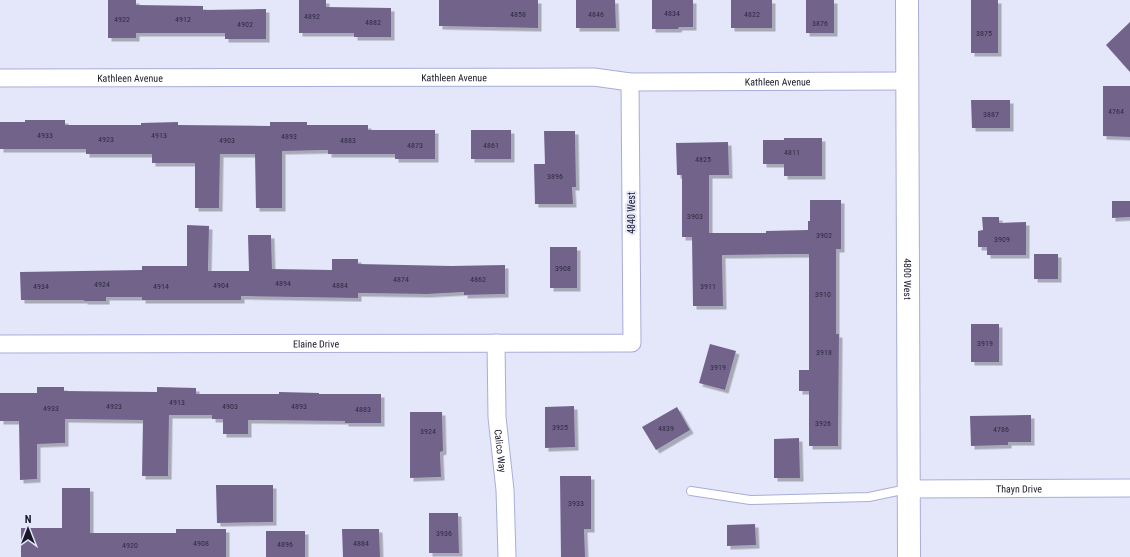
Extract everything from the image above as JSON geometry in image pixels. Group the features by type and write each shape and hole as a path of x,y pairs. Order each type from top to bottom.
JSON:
{"main road":[{"name":"4800 West","path":"907,0 909,557"}],"street":[{"name":"Kathleen Avenue","path":"0,78 594,77 630,82 908,81"},
{"name":"4840 West","path":"630,82 632,344"},
{"name":"Elaine Drive","path":"0,344 632,344"},
{"name":"Calico Way","path":"496,344 497,417 505,485 507,557"},
{"name":"Thayn Drive","path":"908,489 1130,488"}],"lane":[{"path":"691,491 750,500 869,497 908,489"}],"building":[{"path":"108,0 136,0 136,5 203,6 203,10 266,9 266,39 225,39 225,33 136,33 136,38 108,38"},
{"path":"299,0 326,0 326,7 391,8 391,37 354,37 354,33 299,33"},
{"path":"439,0 538,0 538,28 439,26"},
{"path":"576,0 615,0 616,28 576,28"},
{"path":"652,0 693,0 693,27 679,27 678,29 652,29"},
{"path":"731,0 772,0 772,28 731,28"},
{"path":"806,0 834,0 834,33 806,33"},
{"path":"971,0 998,0 998,53 971,53"},
{"path":"1130,22 1130,72 1106,45"},
{"path":"1103,86 1130,86 1130,137 1103,136"},
{"path":"971,100 1010,100 1010,128 972,128"},
{"path":"25,120 65,120 65,125 141,125 141,123 178,122 178,125 270,126 270,122 307,122 307,125 368,125 368,130 435,130 435,159 395,159 395,154 328,154 328,150 282,151 282,208 256,208 255,154 220,154 219,208 195,208 195,163 152,163 152,154 86,154 86,149 0,149 0,122 25,122"},
{"path":"471,130 511,130 511,159 471,159"},
{"path":"544,131 575,131 576,187 572,187 573,204 535,204 534,164 545,164"},
{"path":"784,138 822,138 822,176 784,176 784,164 763,164 763,140 784,140"},
{"path":"728,142 729,175 709,175 709,233 766,233 766,231 808,230 808,221 810,221 810,200 841,200 841,249 836,249 836,334 839,334 838,446 809,446 809,391 799,391 799,370 809,370 809,254 722,255 723,306 693,306 692,237 682,237 682,175 677,175 676,143"},
{"path":"1112,201 1130,201 1130,217 1112,218"},
{"path":"982,217 999,217 999,223 1026,222 1026,255 987,255 987,247 978,247 978,231 983,230"},
{"path":"187,225 209,226 208,271 249,271 248,235 271,235 272,269 332,270 332,259 358,259 358,264 451,266 505,265 505,294 464,295 464,292 427,294 358,293 358,298 241,296 241,300 142,300 142,297 106,297 106,301 21,300 20,272 142,270 142,266 187,266"},
{"path":"550,247 577,247 577,288 550,288"},
{"path":"1034,254 1058,254 1058,279 1034,279"},
{"path":"971,324 999,324 999,362 971,362"},
{"path":"710,344 736,351 725,390 699,383"},
{"path":"37,387 64,387 64,391 157,392 157,387 196,388 196,394 279,394 279,392 319,394 381,394 381,423 248,420 248,434 223,434 223,419 212,419 212,415 169,415 168,476 142,476 143,420 65,419 65,443 37,444 37,479 20,480 19,421 0,421 0,393 37,393"},
{"path":"574,406 575,447 545,448 545,407"},
{"path":"677,407 690,430 656,450 642,427"},
{"path":"410,412 442,412 443,451 440,452 441,477 410,478"},
{"path":"1031,415 1031,442 1008,442 1008,445 971,446 970,416"},
{"path":"799,438 800,478 774,478 774,439"},
{"path":"560,476 591,476 591,529 584,529 585,557 561,557"},
{"path":"216,485 273,485 273,522 217,523"},
{"path":"62,488 90,488 90,533 176,533 176,529 226,529 226,557 21,557 21,528 62,528"},
{"path":"429,513 458,513 459,553 429,553"},
{"path":"755,524 756,545 727,546 727,525"},
{"path":"342,529 379,529 380,557 343,557"},
{"path":"266,531 305,531 305,557 266,557"}]}
